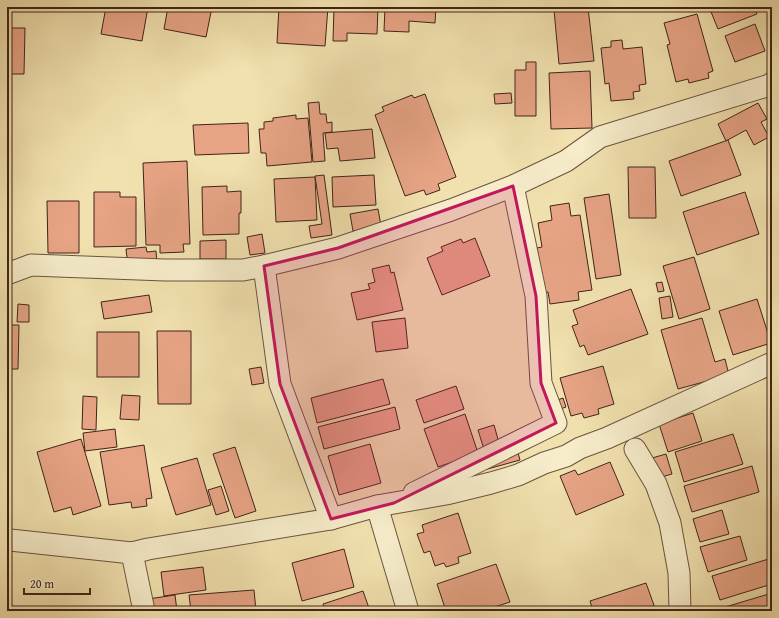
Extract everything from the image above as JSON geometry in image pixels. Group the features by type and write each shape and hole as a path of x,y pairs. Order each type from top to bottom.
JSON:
{"street":[{"path":"7,274 31,265 165,270 242,270 338,248 451,210 513,186 566,161 600,137 771,86"},
{"path":"386,504 556,423 541,383 536,296 513,186"},
{"path":"264,266 280,384 331,519"},
{"path":"10,540 132,553 148,549 331,519 386,504 446,494 518,475 544,463 566,456 580,448 607,438 772,364"},
{"path":"635,450 656,484 670,523 679,573 680,611"},
{"path":"386,504 408,611"},
{"path":"132,553 144,611"}],"highlighted area":[{"path":"513,186 536,296 541,383 556,423 394,503 331,519 280,384 264,266 338,248"}],"building":[{"path":"106,7 148,7 142,41 101,34"},
{"path":"168,7 212,7 206,37 164,29"},
{"path":"279,7 328,7 325,46 277,43"},
{"path":"334,7 378,7 377,34 347,33 347,41 333,41"},
{"path":"385,7 436,7 435,23 409,21 409,32 384,31"},
{"path":"588,7 594,61 559,64 554,10"},
{"path":"709,7 754,7 757,14 718,29"},
{"path":"697,14 713,71 708,73 709,78 689,83 688,79 676,82 667,45 670,44 664,23"},
{"path":"755,24 765,51 735,62 725,36"},
{"path":"7,28 25,28 24,74 7,74"},
{"path":"622,40 623,49 642,47 646,84 639,85 640,91 633,92 634,99 611,101 609,83 605,84 601,48 611,47 611,41"},
{"path":"526,62 536,62 536,116 515,116 515,70 526,70"},
{"path":"590,71 592,128 551,129 549,73"},
{"path":"511,93 512,103 495,104 494,94"},
{"path":"425,94 456,177 438,184 440,190 426,195 424,190 405,196 375,115 384,111 382,107 412,95 414,98"},
{"path":"319,102 320,114 326,114 327,123 332,122 332,132 323,133 325,161 313,162 308,103"},
{"path":"758,103 767,119 761,122 769,137 754,145 746,130 726,141 718,124"},
{"path":"296,115 296,119 308,118 312,162 267,166 266,153 261,153 259,129 264,129 264,122 273,121 273,118"},
{"path":"248,123 249,153 195,155 193,125"},
{"path":"372,129 375,158 340,161 338,148 327,149 325,133"},
{"path":"728,140 741,175 681,196 669,161"},
{"path":"187,161 190,244 183,244 184,252 160,253 160,245 146,245 143,163"},
{"path":"628,167 655,167 656,218 629,218"},
{"path":"324,175 332,235 311,238 309,226 322,224 315,176"},
{"path":"374,175 376,205 333,207 332,177"},
{"path":"315,177 317,220 276,222 274,179"},
{"path":"227,186 227,192 241,191 239,234 203,235 202,187"},
{"path":"94,192 120,192 120,197 136,197 136,246 94,247"},
{"path":"745,192 759,234 697,255 683,212"},
{"path":"609,194 621,275 596,279 584,198"},
{"path":"47,201 79,201 79,253 48,253"},
{"path":"569,203 571,216 580,215 592,290 578,292 579,300 550,304 548,292 544,293 537,248 542,247 538,223 552,220 550,206"},
{"path":"378,209 381,226 353,231 350,214"},
{"path":"262,234 265,253 250,255 247,237"},
{"path":"475,238 490,276 442,295 427,258 443,251 441,247 461,239 463,243"},
{"path":"226,240 226,259 200,259 200,241"},
{"path":"146,247 147,252 156,251 157,264 128,266 126,249"},
{"path":"694,257 710,309 679,319 663,266"},
{"path":"389,265 391,273 394,272 403,310 357,320 351,293 370,289 368,284 375,282 372,269"},
{"path":"662,282 664,291 658,292 656,283"},
{"path":"631,289 648,334 588,355 584,345 580,347 572,326 578,324 573,310"},
{"path":"149,295 152,312 104,319 101,302"},
{"path":"670,296 673,317 662,319 659,298"},
{"path":"757,299 771,343 733,355 719,311"},
{"path":"18,304 29,305 29,322 17,322"},
{"path":"405,318 408,348 376,352 372,322"},
{"path":"702,318 715,362 725,359 729,375 678,389 661,330"},
{"path":"7,325 19,325 18,369 7,369"},
{"path":"157,331 191,331 191,404 158,404"},
{"path":"97,332 139,332 139,377 97,377"},
{"path":"603,366 614,404 598,409 599,414 584,418 582,413 571,416 560,378"},
{"path":"261,367 264,383 252,385 249,369"},
{"path":"383,379 390,404 317,423 311,398"},
{"path":"456,386 464,409 424,423 416,400"},
{"path":"122,395 140,396 139,420 120,419"},
{"path":"83,396 97,397 96,430 82,429"},
{"path":"563,398 566,407 555,411 552,402"},
{"path":"395,407 400,429 324,449 318,427"},
{"path":"693,413 702,441 668,452 659,424"},
{"path":"465,414 478,453 438,467 424,429"},
{"path":"494,425 501,450 516,446 520,460 484,470 486,456 478,430"},
{"path":"115,429 117,447 85,451 83,433"},
{"path":"733,434 743,464 684,482 675,452"},
{"path":"81,439 101,506 73,515 71,507 54,512 37,452"},
{"path":"370,444 381,483 339,495 328,456"},
{"path":"144,445 152,498 146,499 147,506 132,508 131,502 109,505 100,452"},
{"path":"235,447 256,511 235,518 213,454"},
{"path":"666,454 672,474 658,478 652,458"},
{"path":"197,458 211,505 176,515 161,468"},
{"path":"610,462 624,495 576,515 560,476 575,470 578,475"},
{"path":"752,466 759,492 692,512 684,486"},
{"path":"221,486 229,511 216,515 208,490"},
{"path":"722,510 729,534 700,542 693,519"},
{"path":"458,513 471,553 458,557 459,563 446,567 444,563 435,566 430,551 424,553 417,534 424,532 422,525"},
{"path":"740,536 747,560 708,572 700,547"},
{"path":"344,549 354,587 302,601 292,563"},
{"path":"772,558 772,584 720,600 712,576"},
{"path":"496,564 510,602 482,611 446,611 437,584"},
{"path":"203,567 206,590 164,596 161,572"},
{"path":"646,583 656,611 593,611 590,601"},
{"path":"254,590 256,611 191,611 189,595"},
{"path":"363,591 370,611 326,611 323,604"},
{"path":"772,593 772,611 723,611 722,608"},
{"path":"175,595 177,611 149,611 148,599"}]}
